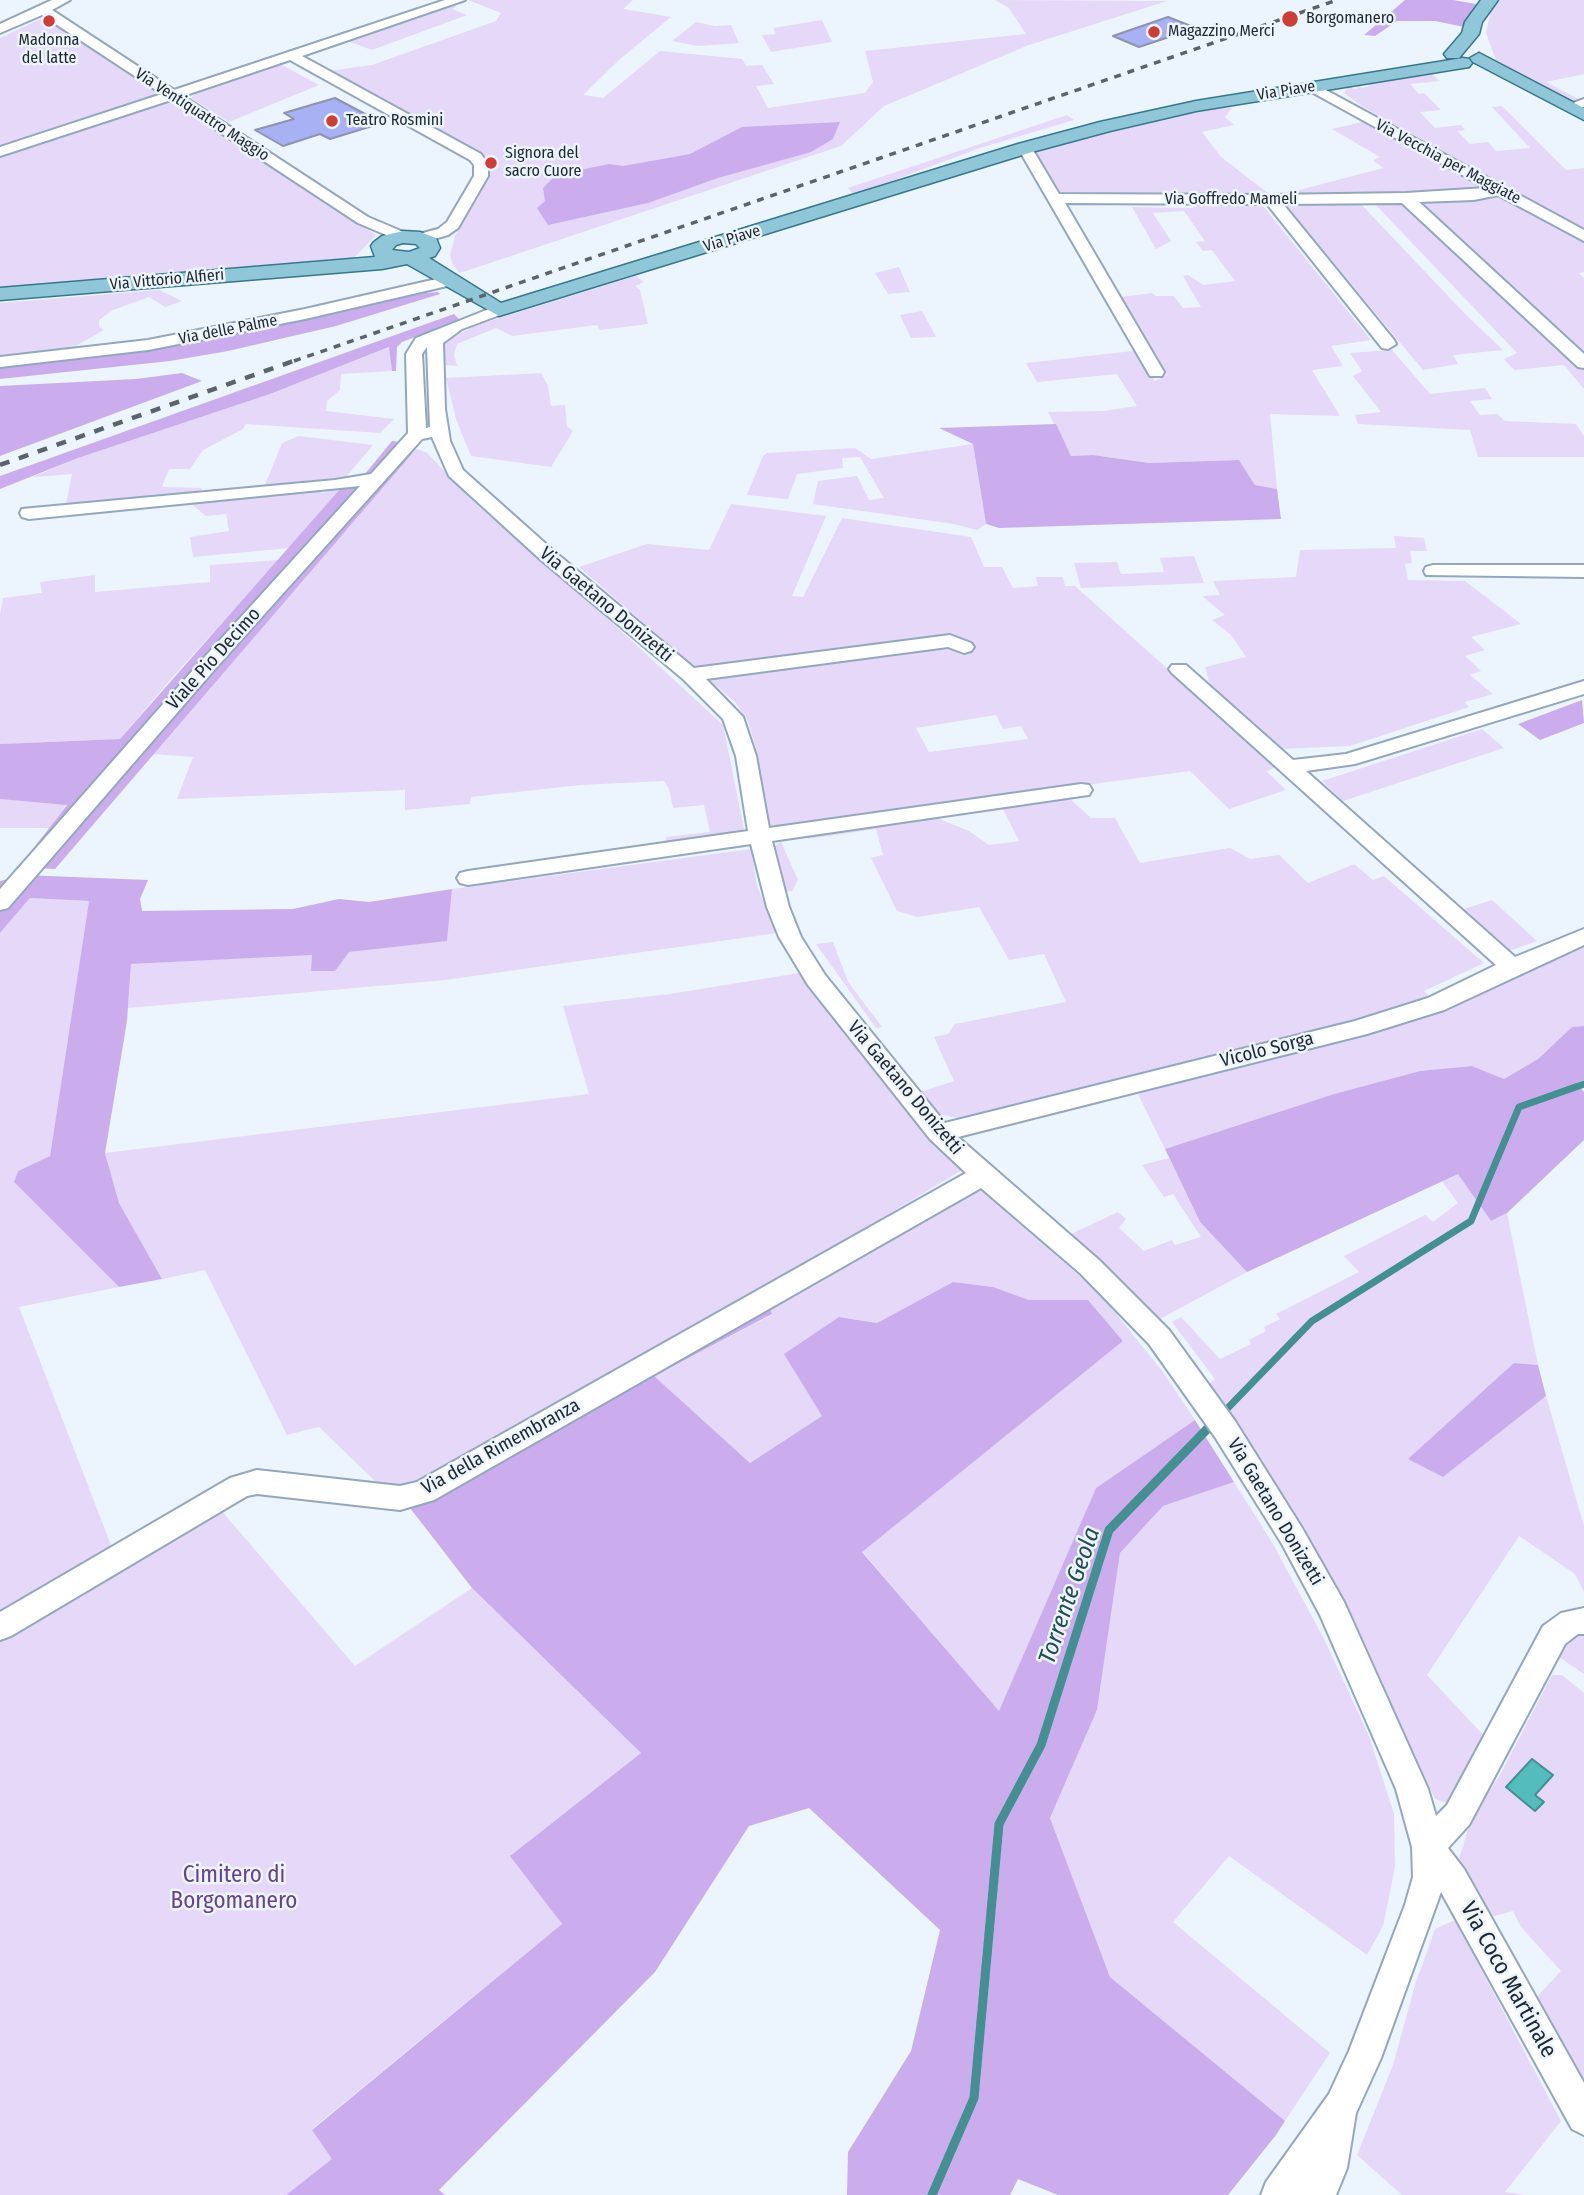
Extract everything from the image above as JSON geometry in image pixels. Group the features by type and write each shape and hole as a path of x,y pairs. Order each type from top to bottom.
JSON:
{"main road":[{"path":"1490,0 1474,22 1465,58 1579,108"},
{"name":"Via Piave","path":"499,310 1025,148 1161,113 1465,58"},
{"path":"333,265 382,263 423,254 404,243"},
{"path":"404,243 387,256 406,258 450,278"},
{"path":"333,265 365,258 404,243"},
{"path":"404,243 499,310"},
{"name":"Via Vittorio Alfieri","path":"0,294 333,265"}],"street":[{"path":"0,29 63,0"},
{"path":"0,152 458,0"},
{"name":"Via Ventiquattro Maggio","path":"42,9 363,220 404,243"},
{"path":"292,56 477,157 481,176 453,225 443,232 404,243"},
{"name":"Via Vecchia per Maggiate","path":"1313,87 1584,236"},
{"path":"1025,148 1156,372"},
{"name":"Via Goffredo Mameli","path":"1055,198 1406,198 1474,195 1500,190"},
{"path":"1406,198 1584,363"},
{"path":"1271,200 1388,344"},
{"name":"Via delle Palme","path":"0,362 148,345 305,314 450,278"},
{"name":"Via Gaetano Donizetti","path":"499,310 442,334 435,342 435,401 428,432 455,472 474,492 690,675 733,717 747,756 760,837 778,907 790,937 816,980 939,1133 1124,1299 1159,1337 1225,1429 1292,1536 1333,1611 1412,1788 1428,1847 1429,1877 1364,2058 1341,2106"},
{"name":"Viale Pio Decimo","path":"0,904 208,665 377,478 428,432"},
{"path":"29,513 335,485 377,478"},
{"path":"1433,571 1584,571"},
{"path":"690,675 950,641 964,647"},
{"path":"1180,669 1512,967"},
{"path":"1289,767 1348,760 1584,687"},
{"path":"468,878 1081,790"},
{"name":"Vicolo Sorga","path":"939,1133 1051,1102 1359,1028 1436,1004 1584,936"},
{"name":"Via della Rimembranza","path":"0,1627 240,1486 257,1482 353,1490 400,1498 424,1492 983,1175"},
{"path":"1428,1847 1458,1815 1554,1635 1572,1622 1584,1620"},
{"name":"Via Coco Martinale","path":"1428,1847 1452,1880 1584,2117"},
{"path":"1279,2195 1341,2106"},
{"path":"1318,2195 1329,2168 1341,2106"}],"green space":[{"path":"468,0 633,0 623,9 671,17 620,59 583,95 603,98 660,51 742,59 746,66 762,65 774,84 756,86 768,108 865,93 873,82 865,51 1026,34 1009,8 995,0 1167,1 1029,45 884,106 841,146 460,273 453,265 450,255 455,236 482,191 481,165 329,71 372,65 496,21 501,13"},
{"path":"1501,0 1584,0 1584,74 1546,82 1580,100 1570,102 1496,60 1486,33 1491,11"},
{"path":"453,5 456,7 452,9 467,15 372,50 347,41"},
{"path":"49,15 171,95 164,98 376,235 354,258 0,291 0,38"},
{"path":"822,20 832,42 771,52 762,35 776,34 773,28"},
{"path":"696,22 715,26 731,25 739,43 698,46 672,41"},
{"path":"280,64 319,85 229,122 191,98 195,94"},
{"path":"1430,73 1440,81 1410,84 1419,94 1424,93 1441,110 1420,112 1435,128 1461,125 1465,130 1457,131 1470,144 1488,142 1496,151 1530,148 1492,107 1502,106 1566,170 1584,168 1584,229 1363,107 1344,93 1349,86 1354,89 1359,88 1356,85 1363,88 1370,86 1367,83"},
{"path":"1232,108 1225,117 1234,125 1202,132 1221,157 1273,197 1383,168 1373,160 1380,157 1332,129 1362,122 1495,189 1270,199 1063,197 1036,152 1184,111"},
{"path":"1067,115 1074,120 980,148 854,195 848,188"},
{"path":"1502,195 1584,239 1584,272 1579,273 1584,278 1584,389 1564,365 1514,370 1504,359 1517,353 1372,201"},
{"path":"1358,201 1503,350 1453,355 1458,364 1423,370 1284,204"},
{"path":"1202,205 1263,206 1371,340 1331,346 1343,366 1312,370 1340,416 1270,414 1277,489 1255,485 1239,460 1149,463 1093,455 1071,456 1048,412 1103,411 1137,406 1117,374 1037,382 1026,363 1133,351 1155,381 1167,375 1121,297 1152,293 1156,296 1174,296 1183,308 1201,307 1183,276 1188,275 1203,285 1235,281 1212,250 1203,251 1196,242 1205,241 1184,211 1153,213 1171,241 1156,249 1132,207 1191,208"},
{"path":"899,267 910,292 888,294 875,273"},
{"path":"636,276 644,282 635,286 640,290 648,324 600,330 597,325 512,336 496,328 457,344 454,355 457,366 443,365 443,343 474,326"},
{"path":"159,290 182,301 165,307 149,297 113,310 99,320 99,327 104,330 68,350 0,365 0,303"},
{"path":"922,311 936,337 911,338 900,315"},
{"path":"390,347 392,371 341,374 340,390 327,401 326,411 394,419 380,433 246,424 243,429 203,450 190,469 169,469 162,487 202,488 200,492 66,504 72,474 33,477 78,458 270,394"},
{"path":"1392,350 1430,394 1485,388 1492,399 1470,401 1480,415 1497,414 1505,421 1576,424 1584,436 1584,457 1478,457 1470,430 1358,424 1355,415 1381,412 1353,376 1362,371 1350,353"},
{"path":"541,373 548,386 551,406 565,405 567,426 573,431 551,467 471,456 456,419 446,378"},
{"path":"299,436 373,445 346,477 265,485 282,443"},
{"path":"973,444 986,524 977,530 954,524 813,504 818,481 857,476 869,500 884,498 860,457 842,458 843,468 797,474 788,499 747,495 763,456 767,453 855,448 871,459"},
{"path":"414,448 427,453 478,506 583,596 723,725 744,829 729,837 667,846 666,837 710,832 704,805 673,808 669,789 664,781 580,785 471,797 470,804 405,810 405,790 177,799 193,757 154,754 411,455"},
{"path":"341,488 290,548 193,557 190,537 229,531 226,514 206,516 189,502 317,489 322,493"},
{"path":"731,504 826,516 792,596 803,597 842,518 971,537 984,567 1002,567 1013,588 1038,586 1036,577 1063,577 1065,586 1075,586 1277,767 1266,771 1286,790 1229,809 1190,771 768,828 756,748 748,721 735,702 579,567 647,544 709,550","holes":["996,715 1003,729 1021,726 1028,739 929,752 916,728"]},
{"path":"1394,536 1424,538 1427,551 1410,551 1412,563 1405,564 1408,580 1465,581 1521,624 1471,637 1485,650 1465,656 1481,671 1470,675 1493,694 1465,702 1469,707 1350,746 1280,749 1210,685 1205,667 1246,657 1231,635 1212,620 1225,615 1202,596 1220,595 1213,581 1296,577 1300,550 1396,548"},
{"path":"1194,556 1204,583 1081,588 1074,563 1117,562 1121,574 1164,572 1160,558"},
{"path":"279,560 120,739 0,744 0,615 3,598 42,593 40,582 95,575 95,592 210,582 210,565"},
{"path":"1482,729 1504,748 1343,801 1322,781"},
{"path":"0,799 67,804 49,828 0,828"},
{"path":"1070,799 1091,818 1115,818 1140,863 1230,848 1250,859 1279,855 1308,883 1354,864 1373,880 1384,876 1484,963 1424,991 1429,996 1354,1021 962,1119 934,1113 918,1093 954,1081 934,1037 948,1034 955,1024 1066,1002 1044,954 1009,960 979,907 918,917 897,911 871,858 883,855 876,829 808,839 806,834 932,816 969,831 989,845 1019,841 1003,809"},
{"path":"781,842 798,880 792,891 785,892 774,846"},
{"path":"751,849 757,886 777,933 445,980 128,1008 131,964 349,952 447,940 452,889"},
{"name":"Cimitero di Borgomanero","path":"30,898 89,901 50,1156 18,1171 14,1182 119,1287 19,1307 116,1558 213,1501 355,1666 472,1588 641,1753 511,1855 562,1924 312,2129 333,2159 286,2195 0,2195 0,933"},
{"path":"1492,900 1537,941 1509,951 1464,909"},
{"path":"833,942 848,982 882,1027 876,1028 816,944"},
{"path":"1584,944 1584,1026 1572,1027 1538,1059 1504,1079 1472,1066 1420,1071 1334,1094 1165,1149 1138,1094 1448,1010"},
{"path":"799,973 928,1135 962,1170 424,1492 400,1498 375,1481 319,1427 287,1435 205,1270 162,1279 119,1203 105,1153 589,1094 563,1006 670,994"},
{"path":"1169,1158 1200,1222 1247,1272 1158,1320 1069,1235 1118,1212 1126,1219 1119,1228 1144,1251 1172,1240 1175,1245 1201,1237 1173,1194 1164,1197 1142,1165"},
{"path":"1458,1173 1491,1221 1507,1213 1538,1365 1514,1363 1443,1477 1546,1396 1584,1526 1584,1592 1575,1574 1519,1536 1427,1675 1489,1741 1456,1806 1435,1799 1339,1592 1281,1492 1208,1385 1215,1379 1172,1322 1181,1317 1220,1359 1251,1344 1249,1340 1266,1331 1264,1327 1280,1319 1276,1314 1359,1272 1344,1256 1425,1215 1433,1222 1458,1203 1441,1180"},
{"path":"981,1190 1100,1294 1163,1372 1195,1420 1096,1488 999,1712 862,1551 1123,1341 1088,1300 1029,1300 993,1287 953,1282 877,1323 839,1317 822,1416 750,1463 653,1376 772,1315 768,1303"},
{"path":"1234,1482 1273,1544 1324,1639 1369,1736 1394,1814 1395,1867 1383,1926 1367,1955 1229,1856 1173,1922 1330,2053 1285,2121 1110,1977 1050,1818 1097,1710 1120,1553 1163,1506"},
{"path":"1584,1631 1584,1674 1556,1655 1568,1636"},
{"path":"1552,1675 1562,1675 1584,1693 1584,2087 1536,1998 1561,1971 1521,1927 1513,1911 1488,1918 1457,1866 1471,1819 1500,1775"},
{"path":"1455,1920 1561,2121 1505,2192 1526,2195 1402,2195 1357,2155 1393,2065 1415,1985 1435,1929"}],"shaded area":[{"path":"1405,0 1453,0 1476,4 1464,27 1435,21 1397,21 1375,36 1364,35"},
{"path":"840,122 833,139 811,152 718,178 648,203 548,225 537,208 545,201 543,188 556,175 609,164 623,166 690,154 742,127"},
{"path":"413,294 440,294 336,326 228,351 170,361 0,379 0,365 146,349 215,338"},
{"path":"454,314 460,320 402,342 397,347 396,371 392,371 389,347 270,394 78,458 0,489 0,476"},
{"path":"182,373 202,381 0,456 0,386 136,379"},
{"path":"1056,424 1071,456 1093,455 1149,463 1239,460 1255,485 1277,489 1281,519 999,528 986,524 973,444 939,428"},
{"path":"392,441 408,443 414,448 411,455 55,869 19,867 67,805 0,799 0,744 120,739 341,488 356,485"},
{"path":"1582,700 1584,723 1540,740 1518,724"},
{"path":"24,875 148,880 140,899 142,911 293,909 339,899 369,902 452,889 447,941 349,952 335,971 311,971 312,955 131,964 127,1021 105,1153 119,1203 162,1279 119,1287 14,1182 18,1171 50,1156 89,901 30,898 0,933 0,881"},
{"path":"1584,1026 1584,1080 1576,1083 1584,1092 1584,1140 1507,1213 1491,1221 1458,1174 1247,1272 1200,1222 1165,1149 1334,1094 1420,1071 1472,1066 1504,1079 1538,1059 1572,1027"},
{"path":"953,1282 993,1287 1029,1300 1088,1300 1123,1341 862,1552 999,1711 1096,1488 1195,1420 1234,1482 1163,1506 1120,1553 1097,1710 1050,1818 1110,1977 1285,2121 1276,2135 1228,2195 1058,2195 1018,2179 1010,2195 847,2195 848,2152 911,2051 940,1930 809,1808 749,1826 655,1972 439,2190 445,2195 286,2195 332,2159 312,2130 562,1924 510,1856 641,1753 472,1588 410,1508 768,1303 772,1314 654,1376 750,1463 822,1416 784,1354 839,1317 877,1323"},
{"path":"1514,1363 1538,1365 1546,1396 1443,1477 1408,1459"}],"water":[{"path":"1532,1759 1553,1775 1535,1795 1544,1802 1535,1811 1506,1787"}],"building":[{"name":"Magazzino Merci","path":"1168,17 1196,28 1139,47 1113,36"},
{"name":"Teatro Rosmini","path":"335,98 382,123 330,139 320,134 283,146 255,130 294,119 284,113"}],"waterway":[{"name":"Torrente Geola","path":"1222,1414 1312,1321 1471,1221 1519,1107 1584,1084"},
{"name":"Torrente Geola","path":"932,2195 974,2098 999,1824 1041,1745 1109,1530 1213,1423"}],"railway":[{"path":"294,361 1337,0"},
{"path":"0,465 299,359"}],"place":[{"name":"Borgomanero","path":"1290,19"},
{"name":"Madonna del latte","path":"49,21"},
{"name":"Magazzino Merci","path":"1154,32"},
{"name":"Teatro Rosmini","path":"332,121"},
{"name":"Signora del sacro Cuore","path":"491,163"}]}
